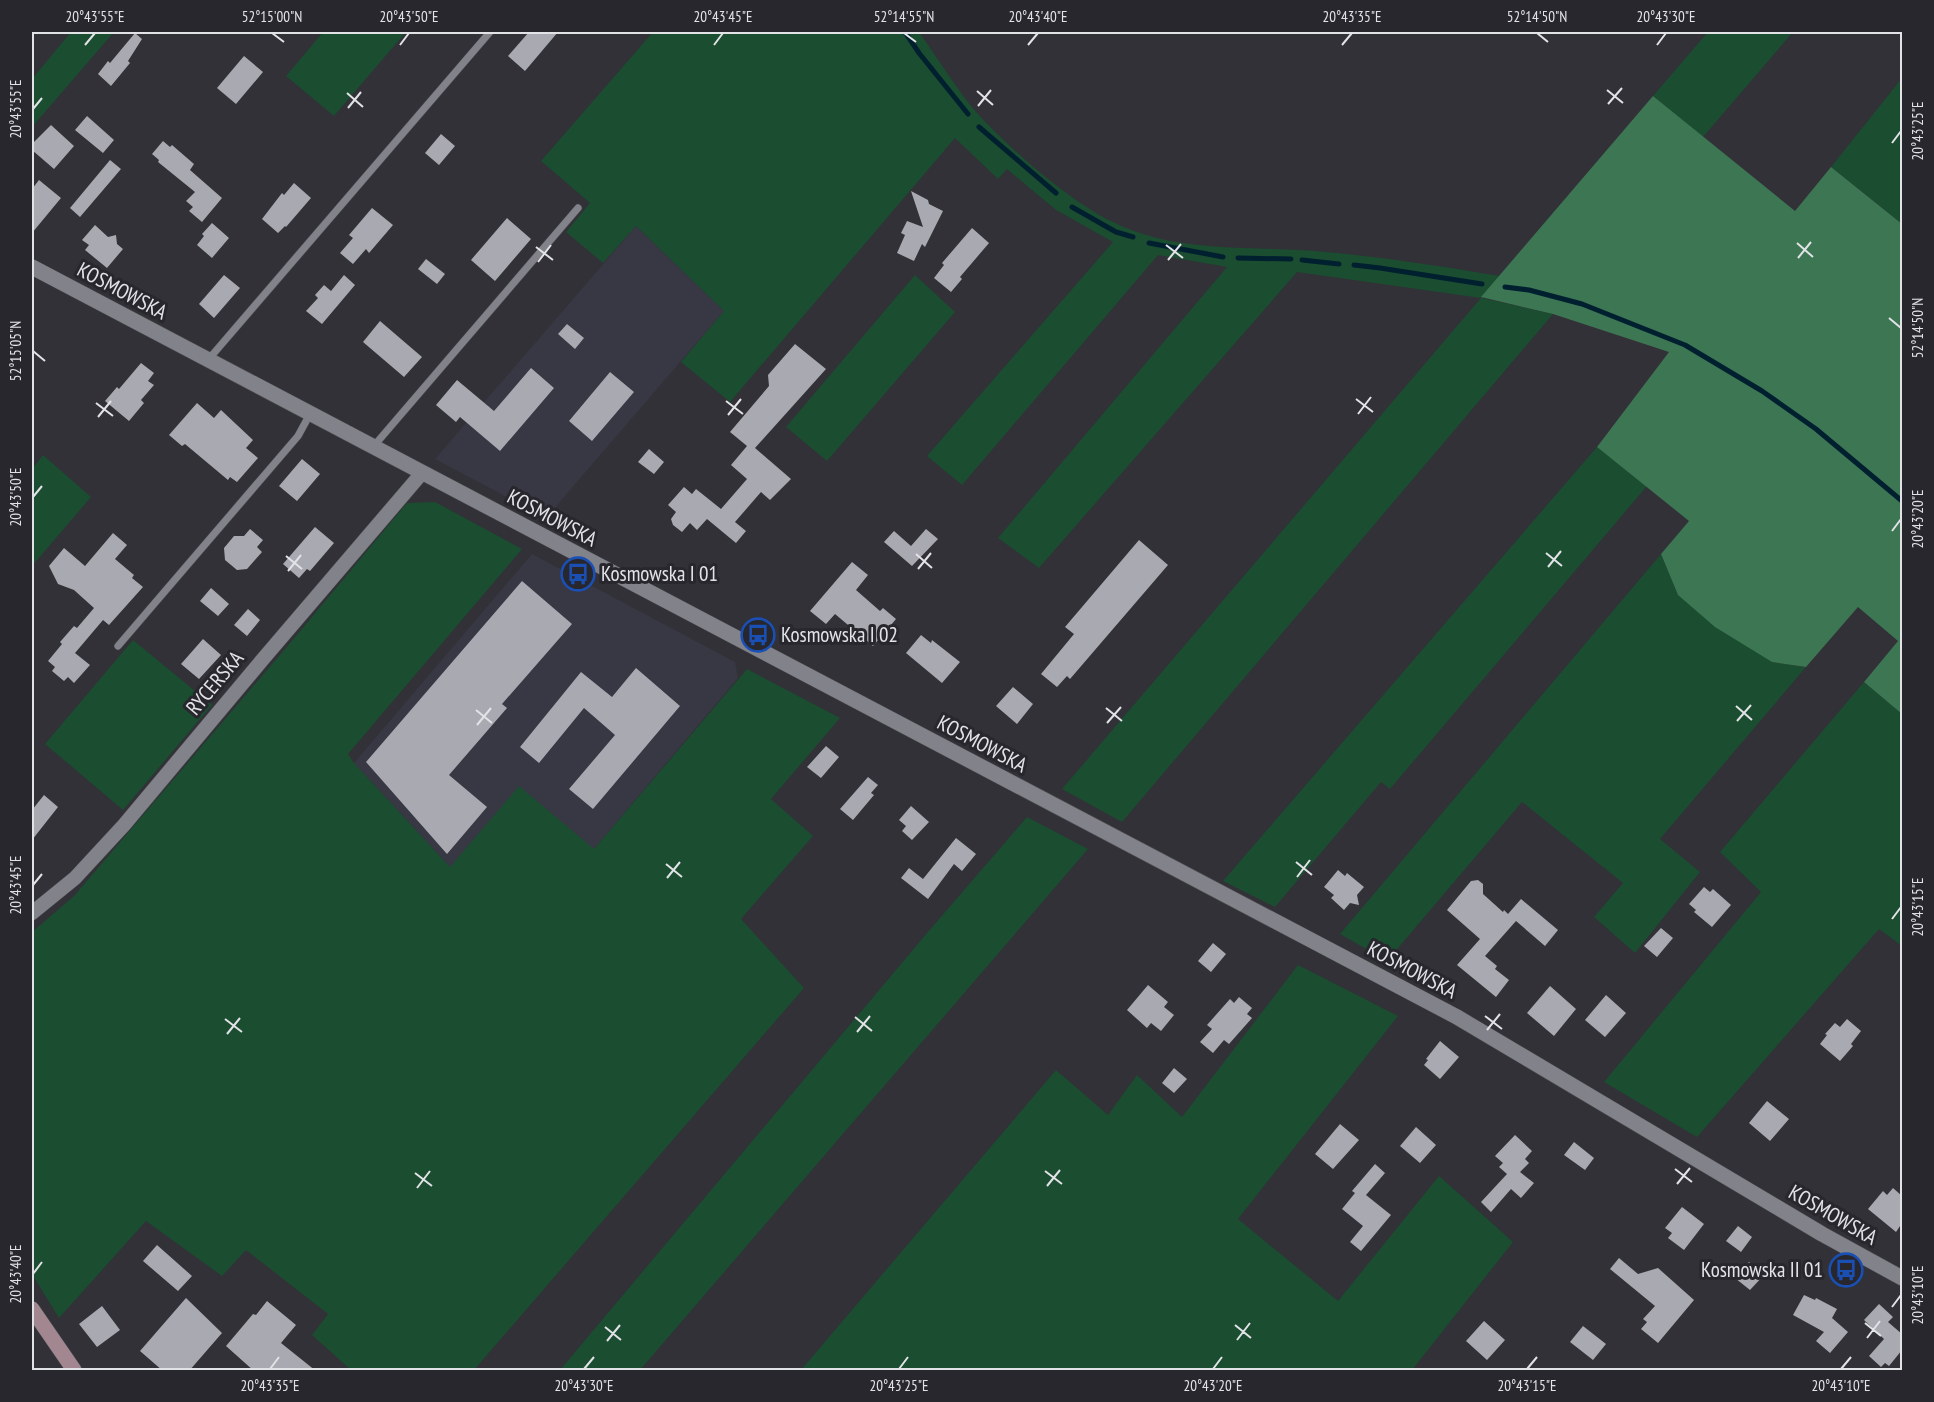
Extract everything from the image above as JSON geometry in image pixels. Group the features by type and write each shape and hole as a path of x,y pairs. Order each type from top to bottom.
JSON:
{"main road":[{"path":"32,1309 74,1371"}],"street":[{"name":"KOSMOWSKA","path":"32,267 1457,1017 1822,1234 1902,1278"},
{"name":"RYCERSKA","path":"32,913 75,878 124,825 422,472"}],"lane":[{"path":"208,360 490,32"},
{"path":"373,447 578,208"},
{"path":"118,646 298,436 310,414"}],"shaded area":[{"path":"636,226 724,311 546,518 435,459"},
{"path":"532,554 735,662 738,678 594,849 450,867 354,763"}],"green space":[{"path":"71,32 114,32 32,127 32,79"},
{"path":"323,32 406,32 334,116 286,76"},
{"path":"653,32 919,32 977,113 1006,143 1061,189 1115,223 1139,233 1188,244 1338,253 1500,276 1482,298 1553,314 1122,822 1062,789 1481,298 1297,272 1039,568 998,538 1227,267 1158,255 962,485 927,456 1113,242 1056,210 1007,169 998,179 955,138 730,402 681,362 724,311 636,226 603,263 566,232 590,203 541,161"},
{"path":"1708,32 1793,32 1703,137 1653,96"},
{"path":"1902,78 1902,224 1831,167"},
{"path":"1653,96 1795,211 1831,167 1902,224 1902,714 1864,682 1898,641 1858,607 1806,667 1772,662 1715,627 1678,595 1661,554 1689,521 1597,447 1669,352 1553,314 1481,297"},
{"path":"915,275 955,312 827,461 786,427"},
{"path":"1597,447 1647,486 1390,789 1381,782 1275,907 1223,881"},
{"path":"43,455 91,497 32,566 32,469"},
{"path":"435,502 522,549 348,754 354,763 450,867 519,786 594,849 747,669 840,718 771,799 813,836 741,919 804,988 474,1370 351,1370 312,1335 328,1314 246,1250 222,1276 146,1221 59,1318 32,1274 32,932 74,896 407,503"},
{"path":"1661,554 1678,595 1772,662 1806,667 1660,839 1700,872 1635,953 1594,917 1623,883 1522,802 1387,961 1340,934"},
{"path":"133,640 212,705 123,810 45,744"},
{"path":"1864,682 1902,714 1902,946 1879,929 1697,1137 1604,1082 1761,892 1720,852"},
{"path":"1027,817 1088,849 640,1370 560,1370 927,933"},
{"path":"1298,965 1398,1016 1238,1219 1338,1301 1439,1176 1513,1242 1412,1370 801,1370 1056,1070 1108,1115 1137,1075 1182,1117"}],"building":[{"path":"529,32 558,32 525,71 508,56"},
{"path":"135,33 142,39 128,61 130,63 111,86 98,74"},
{"path":"244,56 263,72 236,104 217,88"},
{"path":"87,116 114,140 103,153 75,130"},
{"path":"51,125 74,146 54,169 32,150 32,144"},
{"path":"441,134 455,146 439,165 425,153"},
{"path":"163,141 170,147 172,145 194,164 190,170 222,198 202,222 189,211 193,207 186,201 195,192 158,162 159,160 152,154"},
{"path":"110,160 121,169 80,217 70,208"},
{"path":"39,180 61,198 32,233 32,189"},
{"path":"294,183 311,198 278,233 262,219 282,193 284,195"},
{"path":"911,191 943,211 925,247 922,244 914,261 897,253 905,235 901,233 907,221 923,227"},
{"path":"372,208 393,225 369,253 366,249 353,264 340,253 353,238 349,235"},
{"path":"507,218 531,239 495,281 471,260"},
{"path":"212,223 229,238 212,258 197,245 204,236 202,234"},
{"path":"95,225 108,237 116,235 117,244 123,249 107,268 85,250 89,245 82,240"},
{"path":"972,228 989,243 960,277 962,279 951,292 934,278 944,265 942,263"},
{"path":"426,259 445,274 437,284 418,269"},
{"path":"224,275 240,288 214,318 199,304"},
{"path":"344,275 355,285 322,324 306,311 318,298 315,295 324,285 331,291"},
{"path":"380,321 422,357 404,377 363,342"},
{"path":"567,324 584,338 575,349 558,334"},
{"path":"795,344 826,369 755,448 791,479 770,500 761,492 735,522 746,531 736,543 707,519 697,530 690,523 682,532 673,525 671,519 676,512 668,505 684,487 692,494 696,489 721,509 747,479 731,465 747,446 730,432 769,386 768,375"},
{"path":"141,363 154,373 148,381 154,385 141,400 144,403 129,421 105,401 117,387 119,389"},
{"path":"531,368 554,388 500,451 460,417 456,422 436,405 457,380 494,411"},
{"path":"610,372 634,392 592,441 569,421"},
{"path":"197,403 214,418 221,410 253,440 246,448 258,458 237,482 230,477 228,480 185,444 182,446 169,435"},
{"path":"649,449 664,462 654,474 638,462"},
{"path":"302,459 320,474 297,501 279,486"},
{"path":"315,527 334,543 310,571 307,569 299,578 283,564"},
{"path":"250,529 263,540 257,547 262,552 247,569 237,570 225,560 224,548 234,536 244,536"},
{"path":"926,529 938,539 912,566 884,542 894,531 911,546"},
{"path":"113,533 127,545 115,559 134,575 132,578 143,587 109,625 103,620 75,653 90,665 74,683 68,677 64,681 52,671 55,667 48,661 62,644 60,642 74,626 77,628 94,608 74,590 58,584 49,566 64,548 85,566"},
{"path":"1139,540 1168,565 1070,679 1067,676 1057,687 1041,674 1074,634 1065,627"},
{"path":"852,562 868,575 856,590 880,611 883,608 896,619 886,631 895,638 879,639 873,646 835,614 826,624 810,611"},
{"path":"522,581 572,624 502,704 507,708 449,775 487,807 447,854 366,762"},
{"path":"211,588 229,604 218,616 200,601"},
{"path":"248,609 260,620 247,636 234,625"},
{"path":"921,635 931,643 932,640 960,662 942,683 906,653"},
{"path":"203,639 221,655 199,679 181,664"},
{"path":"636,668 680,706 593,809 569,789 615,735 584,708 539,763 520,747 581,672 612,697"},
{"path":"1013,687 1033,704 1017,724 996,706"},
{"path":"826,746 839,757 821,778 807,767"},
{"path":"868,777 878,785 871,793 874,795 853,820 840,809"},
{"path":"44,795 58,807 32,840 32,810"},
{"path":"911,806 929,822 912,840 902,831 906,826 899,820"},
{"path":"956,838 976,854 962,871 954,864 928,899 901,878 909,868 923,879"},
{"path":"1338,870 1345,876 1347,873 1364,887 1357,895 1359,905 1350,903 1344,910 1331,898 1334,895 1324,887"},
{"path":"1478,880 1483,884 1483,894 1503,912 1504,910 1508,914 1521,899 1558,930 1545,946 1516,921 1485,956 1497,966 1495,969 1509,980 1496,997 1457,965 1480,939 1447,910 1471,881"},
{"path":"1704,887 1710,892 1713,889 1731,905 1712,927 1694,912 1696,910 1689,904"},
{"path":"1661,928 1673,938 1657,957 1644,946"},
{"path":"1213,943 1226,954 1211,972 1198,961"},
{"path":"1148,985 1168,1002 1164,1007 1174,1015 1161,1031 1151,1023 1147,1028 1127,1010"},
{"path":"1550,986 1576,1009 1554,1036 1527,1013"},
{"path":"1606,995 1626,1013 1605,1037 1585,1020"},
{"path":"1239,997 1252,1008 1247,1014 1252,1018 1229,1044 1224,1040 1213,1053 1200,1042 1212,1029 1207,1025 1230,999 1234,1003"},
{"path":"1847,1019 1861,1031 1851,1044 1853,1046 1840,1061 1820,1044 1835,1023 1840,1027"},
{"path":"1440,1041 1459,1057 1440,1079 1424,1065"},
{"path":"1174,1068 1187,1079 1174,1093 1162,1083"},
{"path":"1767,1101 1789,1119 1770,1141 1749,1123"},
{"path":"1340,1124 1359,1140 1333,1169 1315,1154"},
{"path":"1416,1127 1436,1145 1420,1163 1400,1146"},
{"path":"1515,1135 1532,1151 1525,1159 1529,1163 1520,1172 1534,1183 1521,1198 1511,1189 1491,1212 1481,1202 1507,1174 1499,1167 1503,1163 1495,1156"},
{"path":"1574,1142 1594,1158 1585,1170 1564,1155"},
{"path":"1375,1164 1385,1173 1366,1195 1391,1215 1361,1251 1350,1242 1363,1226 1342,1209 1355,1193 1352,1191"},
{"path":"1893,1188 1902,1196 1902,1223 1896,1232 1868,1209 1883,1191 1887,1195"},
{"path":"1682,1207 1704,1224 1684,1250 1668,1238 1672,1233 1665,1228"},
{"path":"1738,1226 1752,1237 1741,1252 1726,1241"},
{"path":"157,1245 192,1276 178,1291 143,1261"},
{"path":"1619,1258 1638,1274 1658,1268 1694,1300 1658,1343 1641,1329 1647,1322 1643,1319 1655,1306 1610,1269"},
{"path":"1749,1262 1764,1275 1750,1290 1735,1278"},
{"path":"1804,1295 1815,1300 1816,1298 1837,1309 1832,1318 1848,1332 1830,1353 1816,1341 1824,1332 1793,1315"},
{"path":"186,1298 222,1333 189,1371 163,1371 140,1351"},
{"path":"267,1301 296,1325 281,1343 316,1371 254,1371 226,1346"},
{"path":"1879,1304 1893,1317 1888,1322 1902,1334 1902,1350 1889,1366 1885,1363 1881,1367 1869,1356 1884,1339 1864,1320"},
{"path":"102,1306 120,1330 97,1347 79,1324"},
{"path":"1484,1321 1505,1340 1487,1360 1466,1341"},
{"path":"1583,1326 1606,1344 1593,1360 1570,1342"}],"waterway":[{"path":"905,32 968,114"},
{"path":"979,127 1056,193"},
{"path":"1072,207 1116,232 1133,237"},
{"path":"1149,243 1223,257"},
{"path":"1238,258 1291,259"},
{"path":"1302,260 1339,264"},
{"path":"1354,265 1482,284"},
{"path":"1505,287 1529,290 1582,304 1685,345 1762,391 1816,429 1902,501"}],"place":[{"name":"Kosmowska I 01","path":"578,574"},
{"name":"Kosmowska I 02","path":"758,635"},
{"name":"Kosmowska II 01","path":"1846,1270"}]}
